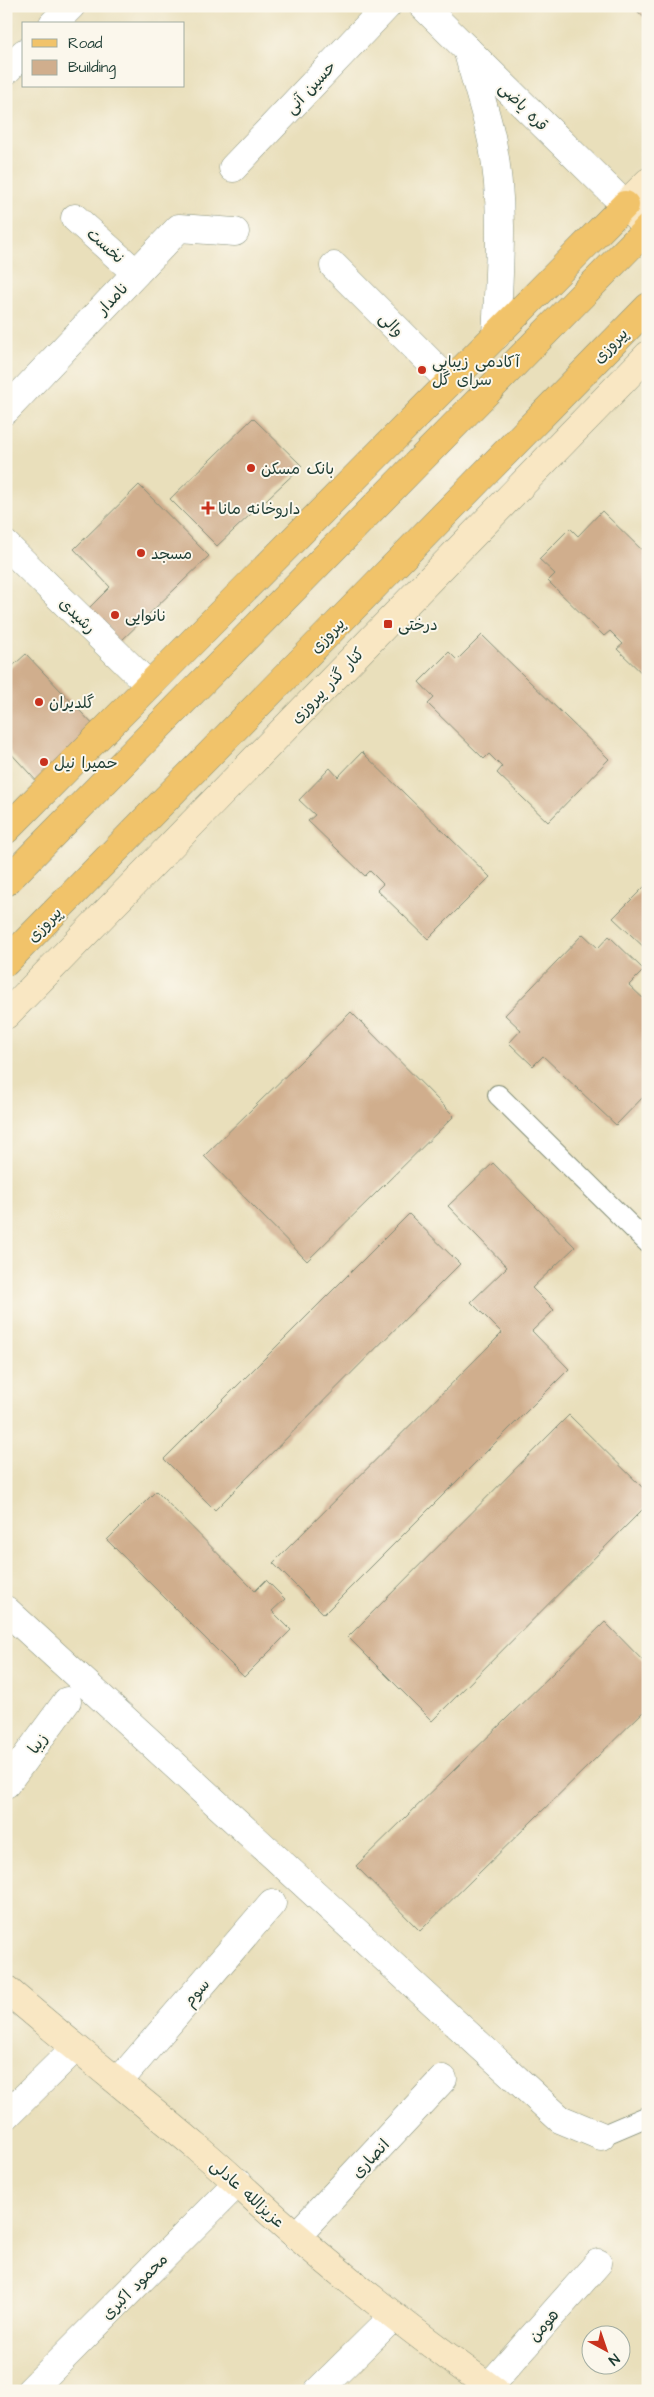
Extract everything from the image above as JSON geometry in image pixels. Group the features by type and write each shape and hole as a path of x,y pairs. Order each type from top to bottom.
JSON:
{"main road":[{"path":"6,830 648,182"},
{"path":"6,882 648,228 625,205"},
{"name":"پیروزی","path":"6,962 648,307"},
{"name":"کنار گذر پیروزی","path":"6,1015 648,355"},
{"name":"عزیزالله عادلی","path":"6,1989 74,2048 119,2081 238,2182 296,2236 393,2317 492,2389"}],"street":[{"path":"55,22 70,6"},
{"name":"حسین آنی","path":"233,168 387,6"},
{"name":"قره یاضی","path":"423,6 625,205"},
{"path":"467,49 492,142 499,207 500,247 496,336"},
{"path":"6,71 22,56"},
{"name":"نخست","path":"75,218 136,273"},
{"name":"نامدار","path":"6,410 179,228 235,232"},
{"name":"والی","path":"334,266 450,382"},
{"name":"رشیدی","path":"6,545 149,685"},
{"path":"6,1610 560,2119 601,2136"},
{"name":"زیبا","path":"6,1784 67,1701"},
{"name":"سوم","path":"119,2081 272,1903"},
{"path":"6,2116 74,2048"},
{"name":"انصاری","path":"296,2236 443,2079"},
{"name":"محمود اکبری","path":"30,2391 238,2182"},
{"name":"هومن","path":"492,2389 598,2263"},
{"path":"318,2391 393,2317"}],"lane":[{"path":"498,1095 648,1243"},
{"path":"601,2136 648,2116"}],"building":[{"path":"632,6 648,6 648,21"},
{"name":"بانک مسکن","path":"253,418 302,466 217,546 170,499"},
{"name":"مسجد","path":"139,485 209,556 119,643 87,610 110,587 74,549"},
{"path":"602,511 648,556 648,679 617,649 623,644 610,631 604,636 548,581 555,574 539,559 570,528 578,536"},
{"path":"482,635 609,759 548,822 497,773 502,767 489,754 484,759 428,704 434,698 419,682 449,652 457,660"},
{"name":"گلدیران","path":"26,654 99,731 41,786 6,748 6,672"},
{"path":"362,752 490,877 428,939 377,890 383,884 370,871 365,876 308,821 315,815 299,800 330,768 338,777"},
{"path":"648,883 648,951 613,918"},
{"path":"583,934 598,948 609,936 644,970 629,985 648,1003 648,1092 616,1125 543,1056 533,1066 509,1043 521,1030 505,1015"},
{"path":"351,1012 454,1116 307,1261 204,1156"},
{"path":"493,1163 575,1247 532,1288 554,1310 532,1331 569,1369 324,1614 273,1563 502,1333 471,1302 507,1267 448,1206"},
{"path":"409,1214 460,1264 215,1510 164,1459"},
{"path":"569,1415 648,1493 648,1504 432,1721 348,1637"},
{"path":"156,1491 255,1591 266,1580 285,1599 272,1611 291,1630 244,1677 107,1540"},
{"path":"605,1622 648,1666 648,1707 420,1931 356,1866"}],"place":[{"name":"آکادمی زیبایی سرای گل","path":"422,370"},
{"name":"بانک مسکن","path":"251,468"},
{"name":"داروخانه مانا","path":"208,508"},
{"name":"مسجد","path":"141,553"},
{"name":"نانوایی","path":"115,615"},
{"name":"درختی","path":"388,624"},
{"name":"گلدیران","path":"39,702"},
{"name":"حمیرا نیل","path":"44,762"}]}
